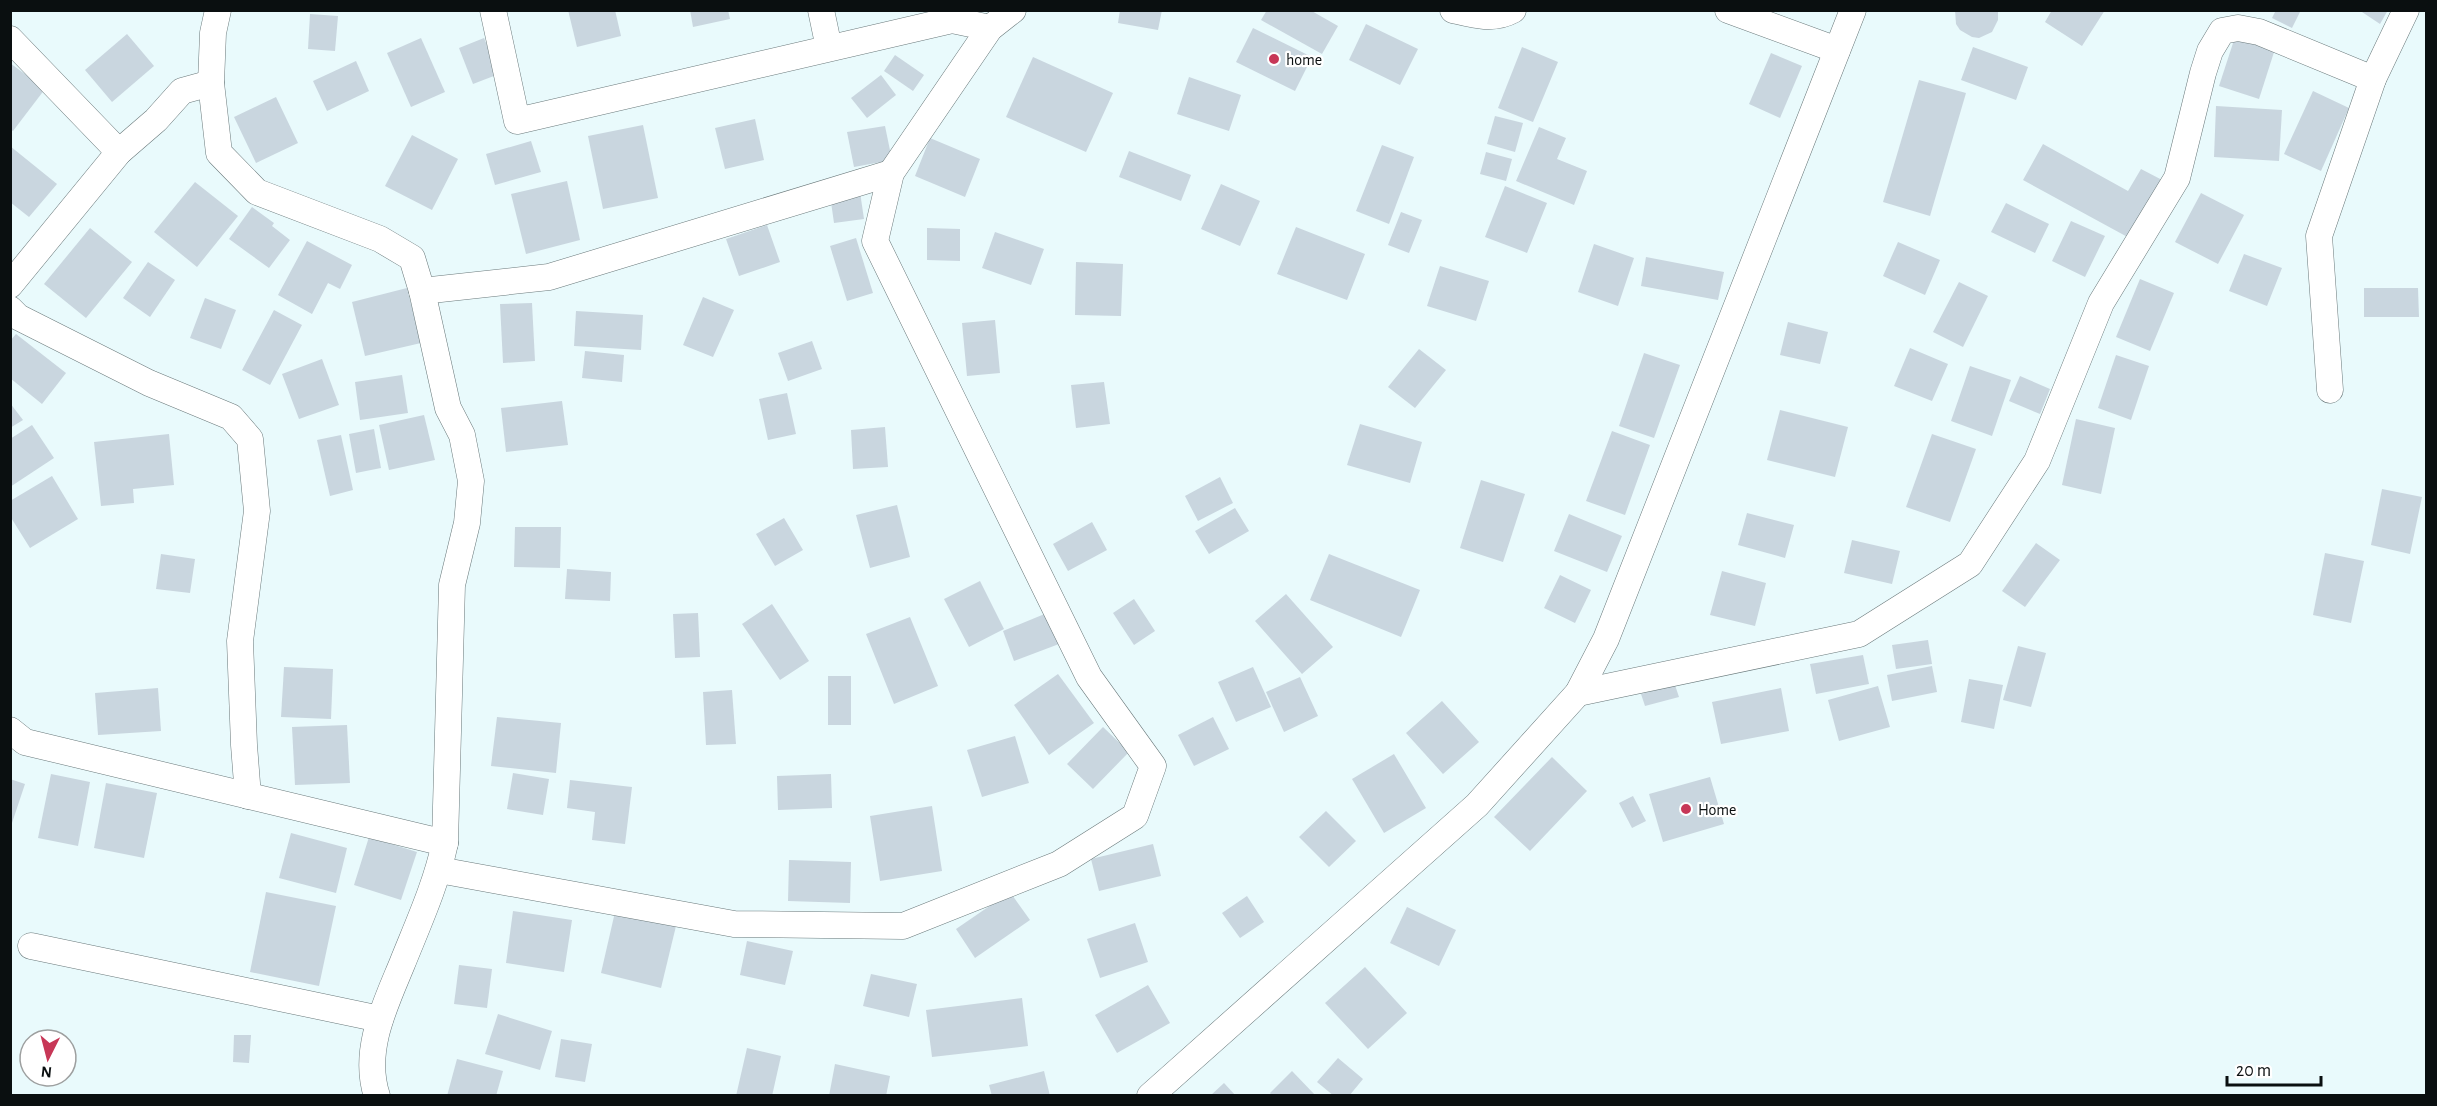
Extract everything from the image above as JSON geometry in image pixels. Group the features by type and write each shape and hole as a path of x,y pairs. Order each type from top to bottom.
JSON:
{"street":[{"path":"218,10 213,33 211,83 219,153 257,192 388,244 412,258 422,291 448,408 462,435 471,481 467,523 452,585 445,843 439,870 380,1019 372,1059 372,1080 377,1095"},
{"path":"493,10 517,121 952,20 990,28"},
{"path":"820,10 829,48"},
{"path":"439,870 734,924 903,926 1059,864 1135,816 1153,766 1089,677 875,241 891,173 990,28 1013,10"},
{"path":"1453,10 1484,18 1507,14 1513,10"},
{"path":"1728,10 1837,50"},
{"path":"1150,1095 1477,805 1578,693 1606,639 1853,10"},
{"path":"2330,390 2319,236 2373,79 2406,10"},
{"path":"1578,693 1859,634 1970,564 2037,461 2101,303 2177,178 2203,73 2210,51 2222,31 2238,28 2259,32 2373,79"},
{"path":"10,39 119,152"},
{"path":"10,285 119,152 156,120 182,91 211,83"},
{"path":"422,291 549,277 891,173"},
{"path":"10,309 18,317 149,383 231,417 250,439 257,511 240,640 248,796"},
{"path":"10,730 25,742 445,843"},
{"path":"31,946 380,1019"}],"building":[{"path":"568,10 615,10 621,36 577,47"},
{"path":"690,10 728,10 730,19 693,27"},
{"path":"1120,10 1162,10 1158,30 1118,23"},
{"path":"1267,10 1310,10 1338,26 1322,54 1261,20"},
{"path":"1955,10 1998,10 1998,20 1992,32 1979,38 1972,37 1960,30 1956,24"},
{"path":"2052,10 2105,10 2082,46 2045,22"},
{"path":"2276,10 2301,10 2292,28 2272,18"},
{"path":"2359,10 2388,10 2380,24"},
{"path":"310,14 338,16 335,51 308,49"},
{"path":"1366,24 1418,49 1400,85 1349,60"},
{"name":"home","path":"1253,28 1312,57 1295,91 1236,62"},
{"path":"127,34 154,66 112,102 85,70"},
{"path":"2235,37 2275,49 2259,99 2219,86"},
{"path":"421,38 445,92 411,107 387,53"},
{"path":"484,38 499,74 473,84 459,48"},
{"path":"1522,47 1558,62 1533,122 1498,108"},
{"path":"1973,47 2028,67 2016,100 1961,80"},
{"path":"1771,53 1802,66 1780,118 1749,104"},
{"path":"895,55 924,75 913,91 884,71"},
{"path":"1033,57 1113,93 1086,152 1006,117"},
{"path":"356,61 369,91 327,111 313,81"},
{"path":"10,63 45,89 13,131 10,129"},
{"path":"881,75 896,95 867,118 851,98"},
{"path":"1189,77 1241,95 1229,131 1177,114"},
{"path":"1919,80 1966,93 1930,216 1883,202"},
{"path":"2313,91 2349,108 2321,171 2284,154"},
{"path":"276,97 298,143 256,163 234,117"},
{"path":"2216,106 2282,110 2279,161 2214,157"},
{"path":"1495,116 1523,123 1515,152 1487,144"},
{"path":"755,119 764,160 725,169 715,128"},
{"path":"643,125 658,198 603,209 588,136"},
{"path":"885,126 892,160 854,167 847,132"},
{"path":"1539,127 1566,138 1557,159 1587,171 1574,205 1516,181"},
{"path":"412,135 458,159 432,210 385,186"},
{"path":"930,138 980,159 965,197 915,176"},
{"path":"531,141 541,172 495,185 486,154"},
{"path":"2043,144 2128,191 2141,169 2166,182 2133,240 2023,180"},
{"path":"1382,145 1414,157 1389,224 1356,211"},
{"path":"10,146 57,184 29,217 10,202"},
{"path":"1129,151 1191,175 1181,201 1119,177"},
{"path":"1486,152 1512,159 1506,181 1480,174"},
{"path":"567,181 580,240 526,254 511,194"},
{"path":"195,182 238,216 197,267 154,232"},
{"path":"1221,184 1260,201 1240,246 1201,229"},
{"path":"1505,186 1547,203 1527,253 1485,237"},
{"path":"860,192 864,219 834,223 830,195"},
{"path":"2201,193 2244,215 2218,264 2175,242"},
{"path":"2006,203 2049,224 2035,253 1991,232"},
{"path":"252,207 274,223 272,226 290,240 269,268 229,239"},
{"path":"1401,212 1422,220 1409,253 1388,245"},
{"path":"2071,221 2105,236 2085,277 2052,261"},
{"path":"767,225 780,262 739,276 726,239"},
{"path":"1296,227 1365,254 1347,300 1277,274"},
{"path":"90,228 132,262 86,318 44,284"},
{"path":"927,228 960,229 960,261 927,260"},
{"path":"995,232 1044,249 1031,285 982,268"},
{"path":"856,238 873,293 847,301 830,246"},
{"path":"307,241 352,265 340,289 328,283 312,314 278,295"},
{"path":"1898,242 1940,260 1925,295 1883,276"},
{"path":"1594,244 1634,258 1618,306 1578,292"},
{"path":"2244,254 2282,268 2267,306 2229,291"},
{"path":"1646,257 1724,272 1718,300 1641,286"},
{"path":"148,262 175,280 150,317 123,298"},
{"path":"1076,262 1123,264 1121,316 1075,315"},
{"path":"1440,266 1489,281 1476,321 1427,306"},
{"path":"2140,279 2174,293 2150,351 2116,337"},
{"path":"1959,282 1988,296 1963,347 1933,332"},
{"path":"407,288 421,343 365,356 352,302"},
{"path":"2364,288 2418,288 2419,317 2364,317"},
{"path":"703,297 734,310 713,357 683,345"},
{"path":"205,298 236,310 221,349 190,338"},
{"path":"532,303 535,361 503,363 500,304"},
{"path":"274,310 302,325 270,385 242,370"},
{"path":"576,311 643,315 641,350 574,346"},
{"path":"995,320 1000,373 967,376 962,323"},
{"path":"1788,322 1828,332 1820,364 1780,355"},
{"path":"16,334 66,373 42,404 10,378 10,341"},
{"path":"812,341 822,369 788,381 778,353"},
{"path":"1910,348 1948,364 1932,401 1894,386"},
{"path":"1419,349 1446,370 1415,408 1388,387"},
{"path":"585,351 624,355 622,382 582,378"},
{"path":"1644,353 1680,365 1654,438 1619,426"},
{"path":"2116,355 2149,366 2131,420 2098,408"},
{"path":"322,359 339,405 299,419 282,374"},
{"path":"1970,366 2011,380 1992,436 1951,421"},
{"path":"402,375 408,413 360,420 355,382"},
{"path":"2020,376 2050,389 2040,414 2009,401"},
{"path":"1104,382 1110,424 1076,428 1071,385"},
{"path":"787,393 796,434 768,440 759,399"},
{"path":"562,401 568,445 506,452 501,408"},
{"path":"10,403 23,420 10,428"},
{"path":"1780,410 1848,427 1835,477 1767,460"},
{"path":"424,415 435,460 389,470 379,425"},
{"path":"2076,419 2115,428 2101,494 2062,485"},
{"path":"1360,424 1422,442 1410,483 1347,465"},
{"path":"32,425 54,458 10,487 10,439"},
{"path":"885,427 888,467 853,469 851,430"},
{"path":"374,429 381,468 356,473 349,434"},
{"path":"1612,431 1650,445 1625,515 1586,501"},
{"path":"169,434 174,485 133,489 134,503 101,506 94,442"},
{"path":"1932,434 1976,449 1950,522 1906,507"},
{"path":"341,435 353,490 330,496 317,440"},
{"path":"52,476 78,519 30,548 10,516 10,501"},
{"path":"1220,477 1233,503 1198,521 1185,496"},
{"path":"1481,480 1525,494 1503,562 1460,548"},
{"path":"2382,489 2422,497 2410,554 2371,545"},
{"path":"897,505 910,557 870,568 856,515"},
{"path":"1235,508 1249,531 1209,554 1195,531"},
{"path":"1747,513 1794,525 1785,558 1738,545"},
{"path":"1569,514 1622,536 1607,572 1554,551"},
{"path":"784,518 803,550 775,566 756,534"},
{"path":"1092,522 1107,550 1068,571 1053,544"},
{"path":"515,527 561,527 560,568 514,567"},
{"path":"1852,540 1900,551 1892,584 1844,573"},
{"path":"2036,543 2060,560 2025,607 2002,591"},
{"path":"2325,553 2364,561 2351,623 2313,615"},
{"path":"161,554 195,559 190,593 156,589"},
{"path":"1329,554 1420,590 1401,637 1310,600"},
{"path":"567,569 611,572 610,601 565,599"},
{"path":"1722,571 1766,583 1755,626 1710,615"},
{"path":"1560,575 1591,590 1575,623 1544,608"},
{"path":"980,581 1004,629 969,647 944,599"},
{"path":"1286,594 1333,647 1302,674 1255,621"},
{"path":"1134,599 1155,631 1134,645 1113,613"},
{"path":"772,604 809,661 780,680 742,624"},
{"path":"698,613 700,657 675,658 673,614"},
{"path":"1047,613 1059,644 1014,661 1003,631"},
{"path":"910,617 938,686 894,704 866,634"},
{"path":"1928,640 1932,664 1896,669 1892,645"},
{"path":"2018,646 2046,653 2031,707 2003,700"},
{"path":"1863,655 1869,684 1816,694 1810,664"},
{"path":"1932,666 1937,692 1892,701 1887,675"},
{"path":"284,667 333,669 331,719 281,717"},
{"path":"1253,667 1271,707 1236,722 1218,682"},
{"path":"1058,674 1094,723 1049,755 1014,705"},
{"path":"828,676 851,676 851,725 828,725"},
{"path":"1300,677 1318,716 1284,732 1266,692"},
{"path":"1969,679 2003,685 1994,729 1961,722"},
{"path":"1675,685 1679,697 1645,706 1641,694"},
{"path":"1878,686 1890,727 1839,741 1828,700"},
{"path":"158,688 161,731 98,735 95,693"},
{"path":"1781,688 1789,731 1721,744 1712,702"},
{"path":"732,690 736,744 706,745 703,692"},
{"path":"1442,701 1479,742 1443,774 1406,733"},
{"path":"497,717 561,723 556,773 491,766"},
{"path":"1213,717 1229,749 1194,766 1178,735"},
{"path":"347,725 350,783 295,785 292,727"},
{"path":"1103,727 1129,752 1093,789 1067,764"},
{"path":"1015,736 1029,783 982,797 967,750"},
{"path":"1394,754 1426,808 1384,833 1352,779"},
{"path":"1552,757 1587,791 1530,851 1494,817"},
{"path":"513,773 549,779 543,815 507,809"},
{"path":"51,774 90,782 78,846 38,838"},
{"path":"831,774 832,808 778,810 777,776"},
{"name":"Home","path":"1710,777 1724,824 1663,842 1649,794"},
{"path":"10,779 25,784 11,826 10,826"},
{"path":"570,780 632,787 625,844 592,840 595,812 567,808"},
{"path":"106,783 157,793 144,858 94,848"},
{"path":"1633,796 1646,821 1632,828 1619,803"},
{"path":"932,806 942,871 880,881 870,816"},
{"path":"1326,811 1356,841 1329,867 1299,837"},
{"path":"291,833 347,848 336,893 279,878"},
{"path":"369,837 417,852 401,900 354,885"},
{"path":"1153,844 1161,876 1099,891 1091,859"},
{"path":"789,860 851,862 850,903 788,901"},
{"path":"266,892 336,906 319,986 250,972"},
{"path":"1010,892 1030,920 975,958 956,929"},
{"path":"1247,896 1264,922 1240,938 1222,913"},
{"path":"1407,907 1456,930 1439,966 1390,943"},
{"path":"513,911 572,920 564,972 506,963"},
{"path":"615,912 676,926 661,988 601,973"},
{"path":"1135,923 1148,962 1100,978 1087,939"},
{"path":"747,941 793,951 785,985 740,975"},
{"path":"459,965 492,969 487,1008 454,1004"},
{"path":"1365,967 1407,1013 1368,1049 1325,1003"},
{"path":"871,974 917,984 909,1017 863,1006"},
{"path":"1148,985 1170,1023 1117,1053 1095,1015"},
{"path":"1022,998 1028,1046 932,1057 926,1010"},
{"path":"498,1014 552,1031 540,1070 485,1054"},
{"path":"234,1035 251,1035 249,1063 233,1062"},
{"path":"561,1039 592,1044 585,1082 555,1077"},
{"path":"747,1048 781,1056 772,1096 736,1096"},
{"path":"1338,1058 1363,1079 1349,1096 1334,1096 1317,1082"},
{"path":"457,1059 503,1071 496,1096 447,1096"},
{"path":"835,1064 890,1076 886,1096 829,1096"},
{"path":"1044,1071 1050,1096 992,1096 989,1085"},
{"path":"1292,1071 1316,1096 1272,1096 1270,1093"},
{"path":"1224,1083 1236,1096 1210,1096"}],"place":[{"name":"home","path":"1274,59"},
{"name":"Home","path":"1686,809"}]}
